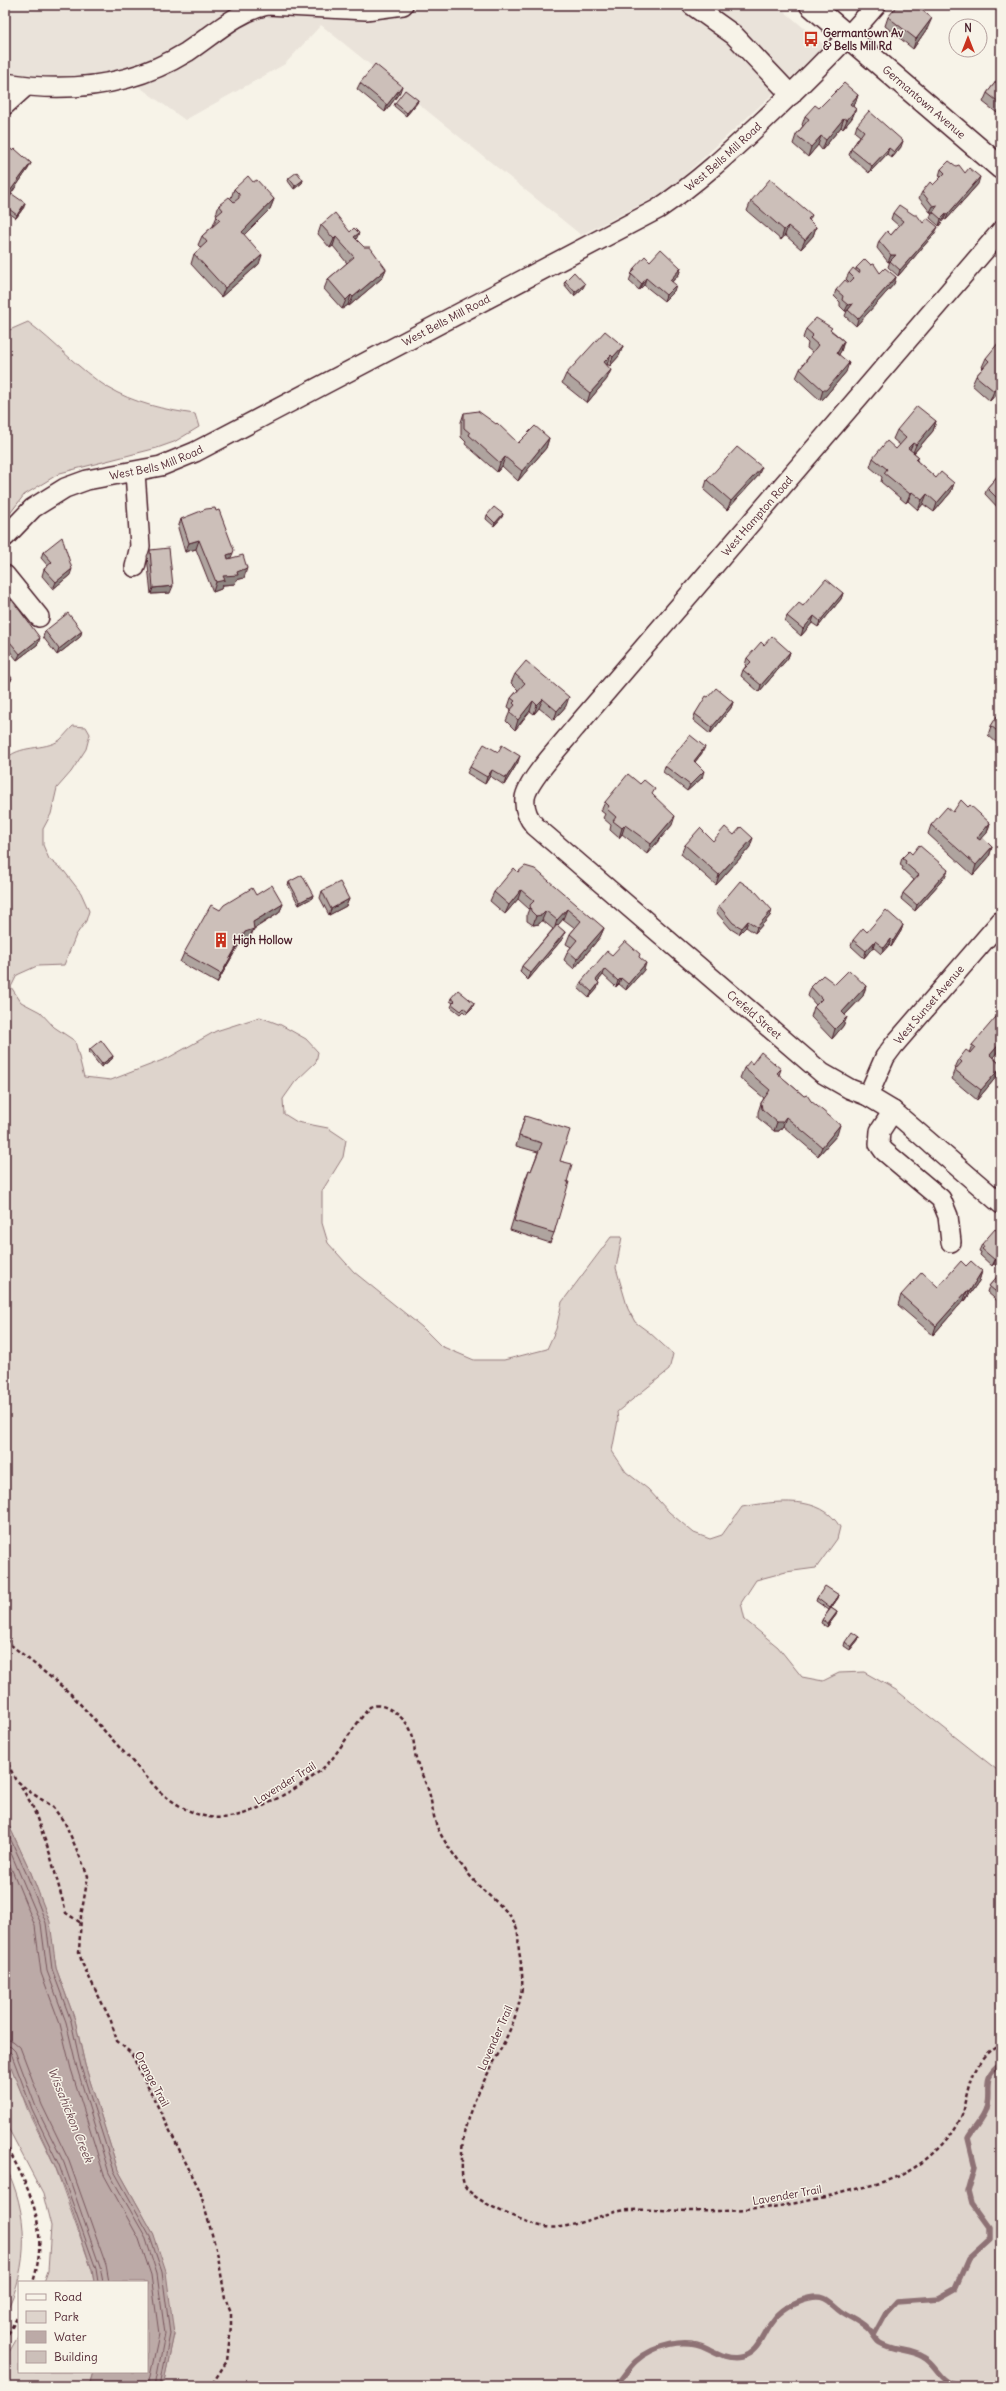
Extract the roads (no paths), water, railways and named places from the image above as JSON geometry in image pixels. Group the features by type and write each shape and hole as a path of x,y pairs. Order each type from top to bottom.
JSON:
{"main road":[{"name":"Germantown Avenue","path":"811,5 1001,168"}],"street":[{"path":"5,83 25,87 52,88 95,86 138,75 185,52 236,17 257,7 267,5 366,10 403,5"},
{"path":"692,5 734,35 791,95"},
{"name":"West Bells Mill Road","path":"5,538 33,508 59,491 87,480 135,472 168,463 213,443 326,382 640,220 695,184 791,95 849,37 876,5"},
{"path":"5,105 25,87"},
{"name":"West Hampton Road","path":"525,806 525,798 530,784 575,728 1001,231"},
{"path":"135,472 140,546 135,567"},
{"path":"5,575 39,617"},
{"name":"Crefeld Street","path":"525,806 535,826 822,1073 836,1083 868,1096 893,1111 1001,1204"},
{"name":"West Sunset Avenue","path":"868,1096 885,1057 894,1045 1001,921"},
{"path":"893,1111 880,1131 879,1144 884,1151 941,1199 948,1216 952,1242"}],"water":[{"name":"Wissahickon Creek","path":"5,1817 31,1873 50,1922 56,1968 75,2020 85,2065 118,2170 153,2233 166,2272 174,2334 163,2386 89,2386 93,2373 148,2373 148,2281 94,2281 92,2270 75,2218 55,2166 15,2079 5,2048"}],"waterway":[{"path":"874,2335 886,2313 897,2301 939,2298 955,2289 968,2259 989,2240 989,2229 971,2204 968,2192 975,2167 968,2138 985,2112 988,2102 988,2084 991,2074 1001,2064"},
{"path":"615,2386 633,2364 643,2355 670,2344 690,2343 699,2345 723,2356 732,2358 747,2355 752,2352 760,2342 779,2314 798,2301 815,2297 828,2300 844,2313 860,2322 880,2343 885,2346 918,2354 928,2360 942,2376 952,2383 960,2386"}],"place":[{"name":"Germantown Av & Bells Mill Rd","path":"811,39"},
{"name":"High Hollow","path":"221,940"}]}
